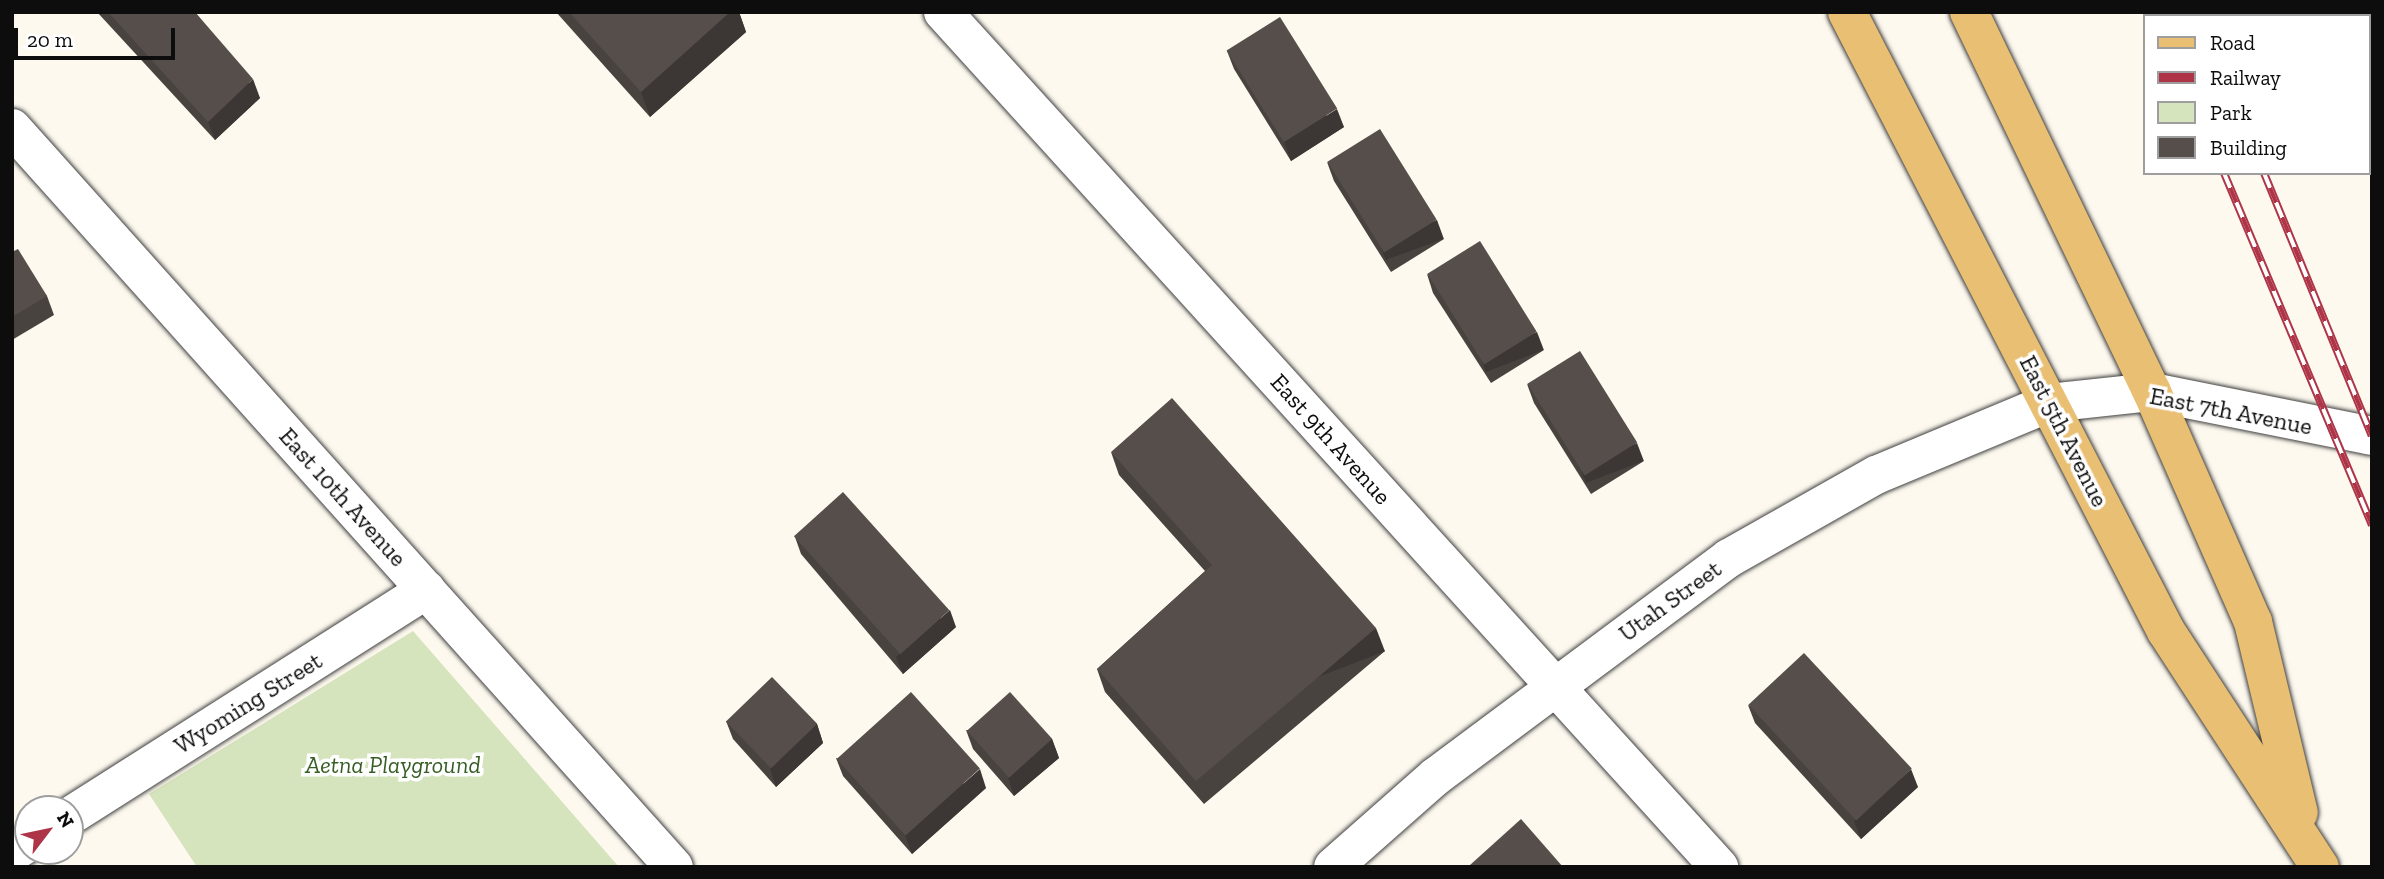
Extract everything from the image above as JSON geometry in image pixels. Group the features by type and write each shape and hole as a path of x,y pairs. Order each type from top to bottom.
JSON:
{"main road":[{"name":"East 5th Avenue","path":"1847,12 2166,631 2312,851"},
{"name":"East 5th Avenue","path":"1969,12 2152,392 2253,622 2312,851"}],"street":[{"name":"East 9th Avenue","path":"943,12 1718,867"},
{"name":"East 10th Avenue","path":"12,128 674,867"},
{"name":"East 7th Avenue","path":"2049,403 2152,392 2372,436"},
{"name":"Utah Street","path":"1333,867 1435,777 1556,686 1776,528 1939,446 2049,403"},
{"name":"Wyoming Street","path":"84,807 426,590"}],"green space":[{"name":"Aetna Playground","path":"413,631 619,867 197,867 149,794"}],"building":[{"path":"108,12 195,12 253,79 208,122"},
{"path":"569,12 730,12 641,92"},
{"path":"1280,17 1337,109 1284,142 1227,50"},
{"path":"1380,129 1437,220 1384,253 1327,162"},
{"path":"1480,241 1537,332 1484,365 1427,274"},
{"path":"18,249 47,296 12,317 12,252"},
{"path":"1580,351 1637,443 1585,475 1527,384"},
{"path":"1172,398 1376,628 1196,781 1097,669 1212,565 1111,452"},
{"path":"843,492 949,610 900,654 794,536"},
{"path":"1804,653 1912,769 1856,820 1748,705"},
{"path":"772,677 817,724 771,768 726,721"},
{"path":"911,692 980,769 906,835 837,759"},
{"path":"1010,692 1052,739 1009,778 967,731"},
{"path":"1521,819 1563,867 1470,865"}],"railway":[{"path":"2225,175 2372,525"},
{"path":"2265,175 2372,436"}]}
